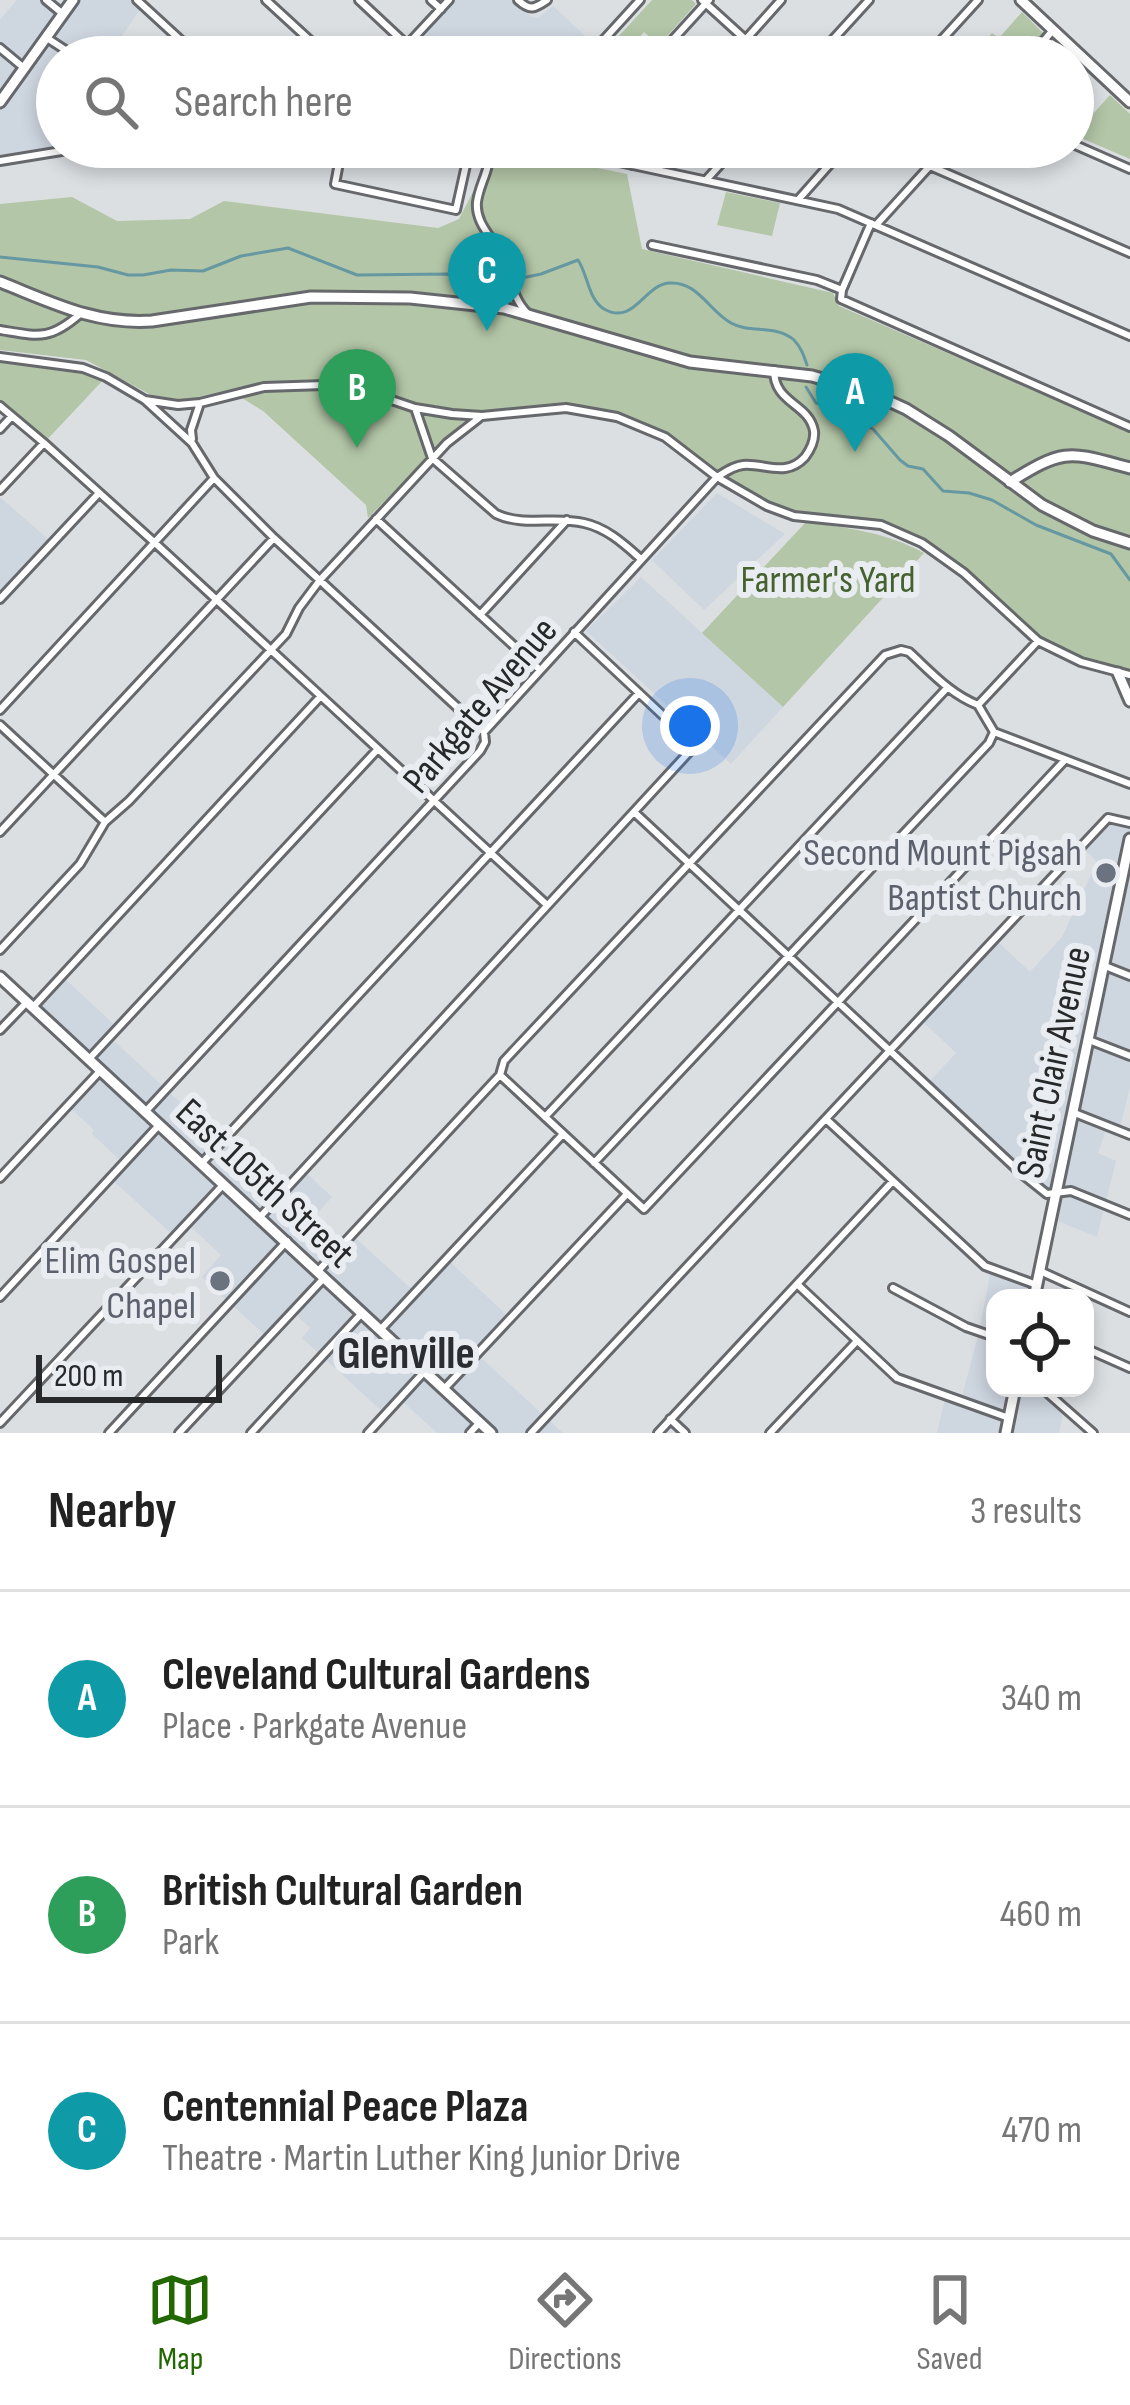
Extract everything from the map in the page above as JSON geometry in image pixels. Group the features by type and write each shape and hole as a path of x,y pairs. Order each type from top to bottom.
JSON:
{"main road":[{"path":"48,36 73,0"},
{"path":"1021,0 1060,36"},
{"path":"0,101 36,52"},
{"path":"1094,68 1130,102"},
{"path":"0,282 80,314 112,321 136,322 334,296 497,307 690,362 812,376 907,409 1067,519 1130,543"},
{"path":"1010,482 1063,455 1130,468"},
{"path":"1124,674 1130,701"},
{"name":"Saint Clair Avenue","path":"1035,1289 1103,965 1123,898 1130,839"},
{"name":"East 105th Street","path":"0,977 491,1433"},
{"path":"1006,1433 1013,1397"}],"street":[{"path":"46,0 63,14"},
{"path":"136,0 176,36"},
{"path":"266,0 305,36"},
{"path":"359,0 397,36"},
{"path":"431,0 441,9"},
{"path":"416,36 449,0"},
{"path":"518,0 534,9 547,0"},
{"path":"607,36 640,0"},
{"path":"750,36 781,0"},
{"path":"837,36 869,0"},
{"path":"945,36 978,0"},
{"path":"675,36 705,1 742,36"},
{"path":"1049,36 1054,30"},
{"path":"0,48 24,68"},
{"path":"1094,153 1130,169"},
{"path":"0,161 36,155"},
{"path":"338,168 335,184 457,211 466,168"},
{"path":"489,168 478,197 478,212 484,230 500,251 511,288 529,314"},
{"path":"648,168 838,209 1130,335"},
{"path":"707,179 717,168"},
{"path":"798,200 826,168"},
{"path":"841,295 874,224 928,168"},
{"path":"935,168 1130,253"},
{"path":"652,245 817,280 1130,427"},
{"path":"497,307 511,288"},
{"path":"0,330 41,337 80,314"},
{"path":"0,357 83,368 145,400 192,443 214,478 274,538 484,732"},
{"path":"718,477 741,465 788,467 809,450 813,427 778,390 774,370"},
{"path":"145,400 178,405 264,387 324,385 374,394 415,409 482,416 566,408 617,417 665,437 760,503 794,516 881,525 922,543 964,573 1038,641 1081,662 1124,674"},
{"path":"192,443 200,403"},
{"path":"0,406 547,905"},
{"path":"415,409 432,458 496,514 523,522 586,523 603,530 641,560"},
{"path":"0,429 12,416"},
{"path":"0,950 80,864 105,822 286,634 320,580 432,458 482,416"},
{"path":"0,490 44,443"},
{"name":"Parkgate Avenue","path":"146,1112 480,751 484,732 538,669 718,477"},
{"path":"0,710 214,478"},
{"path":"0,599 99,493"},
{"path":"376,519 538,669"},
{"path":"480,615 567,520"},
{"path":"0,832 274,538"},
{"path":"260,1217 692,746 574,632"},
{"path":"978,705 1038,641"},
{"path":"179,1433 500,1075 504,1061 885,655 909,652 947,688 978,705 994,732"},
{"path":"545,1117 947,688"},
{"path":"202,1163 639,692"},
{"path":"0,1030 30,1005 320,697"},
{"path":"0,725 105,822"},
{"path":"994,732 1130,784"},
{"path":"594,1163 994,732"},
{"path":"89,1060 378,750"},
{"path":"500,1075 644,1209 1064,761"},
{"path":"634,812 1022,1174 1047,1194 1071,1191 1130,1215"},
{"path":"531,1433 1108,818 1130,823"},
{"path":"1103,965 1130,976"},
{"path":"1087,1040 1130,1057"},
{"path":"0,1178 101,1070"},
{"path":"1072,1112 1130,1136"},
{"path":"826,1119 985,1266 1036,1285"},
{"path":"0,1297 160,1124"},
{"path":"381,1330 563,1134"},
{"path":"658,1433 893,1181"},
{"path":"0,1424 224,1184"},
{"path":"445,1389 627,1194"},
{"path":"109,1433 287,1241"},
{"path":"1040,1270 1130,1312"},
{"path":"797,1284 897,1378 1009,1418"},
{"path":"893,1288 986,1334"},
{"path":"251,1433 362,1313"},
{"path":"770,1433 857,1341"},
{"path":"1094,1352 1130,1368"},
{"path":"368,1433 425,1371"},
{"path":"1052,1397 1093,1433"},
{"path":"670,1419 685,1433"},
{"path":"470,1433 480,1422"}],"shaded area":[{"path":"17,0 46,0 63,13 73,0 137,0 143,5 122,36 36,36 36,155 0,161 0,19"},
{"path":"456,0 512,0 538,18 553,6 585,36 424,36"},
{"path":"717,493 785,534 704,610 652,560"},
{"path":"0,499 48,539 0,590"},
{"path":"641,577 783,707 731,764 586,631"},
{"path":"1108,818 1130,823 1130,1087 1119,1131 1107,1127 1098,1153 1116,1161 1097,1237 1050,1218 1056,1193 1047,1194 926,1085 956,1053 920,1019 995,939 1030,972 1062,937 1097,862 1082,847"},
{"path":"62,976 118,1028 111,1038 279,1194 303,1170 332,1197 308,1224 336,1250 351,1234 415,1292 447,1259 510,1318 477,1354 563,1433 437,1433 400,1399 385,1414 302,1338 310,1328 293,1312 268,1338 202,1277 221,1255 187,1223 174,1236 110,1178 123,1163 68,1106 100,1070 33,1007"},
{"path":"991,1269 1037,1285 1036,1289 987,1289"},
{"path":"986,1295 986,1397 1057,1397 1064,1408 1059,1433 937,1433 946,1395 961,1400"}],"green space":[{"path":"652,0 692,0 696,4 667,36 644,32 619,36"},
{"path":"1022,12 1043,33 1040,36 1001,36"},
{"path":"1110,95 1130,114 1130,159 1094,144 1094,113"},
{"path":"485,168 598,168 627,174 642,249 833,293 839,306 1130,432 1130,694 1118,673 1063,654 1025,628 949,560 895,530 767,506 665,437 617,417 559,408 482,416 462,423 368,518 366,505 263,411 242,398 247,396 244,392 200,403 151,395 86,360 0,350 0,204 72,197 117,221 190,219 224,201 438,228 459,219"},
{"path":"726,192 780,203 772,236 717,225"},
{"path":"0,357 59,363 106,377 44,443 0,406"},
{"name":"Farmer's Yard","path":"806,522 881,536 924,553 783,707 702,633"}],"waterway":[{"path":"0,257 143,275 203,271 241,256 288,248 357,275 448,274 498,283 578,260 604,309 623,312 660,285 679,284 696,292 731,323 787,335 799,346 807,365"},
{"path":"806,387 816,403 873,429 900,460 923,469 943,491 992,500 1036,525 1111,554 1130,580"}],"place":[{"name":"Centennial Peace Plaza","path":"487,331"},
{"name":"British Cultural Garden","path":"357,448"},
{"name":"Cleveland Cultural Gardens","path":"855,452"},
{"name":"Second Mount Pigsah Baptist Church","path":"1106,873"},
{"name":"Elim Gospel Chapel","path":"220,1281"}],"district":[{"name":"Glenville","path":"406,1352"}]}
